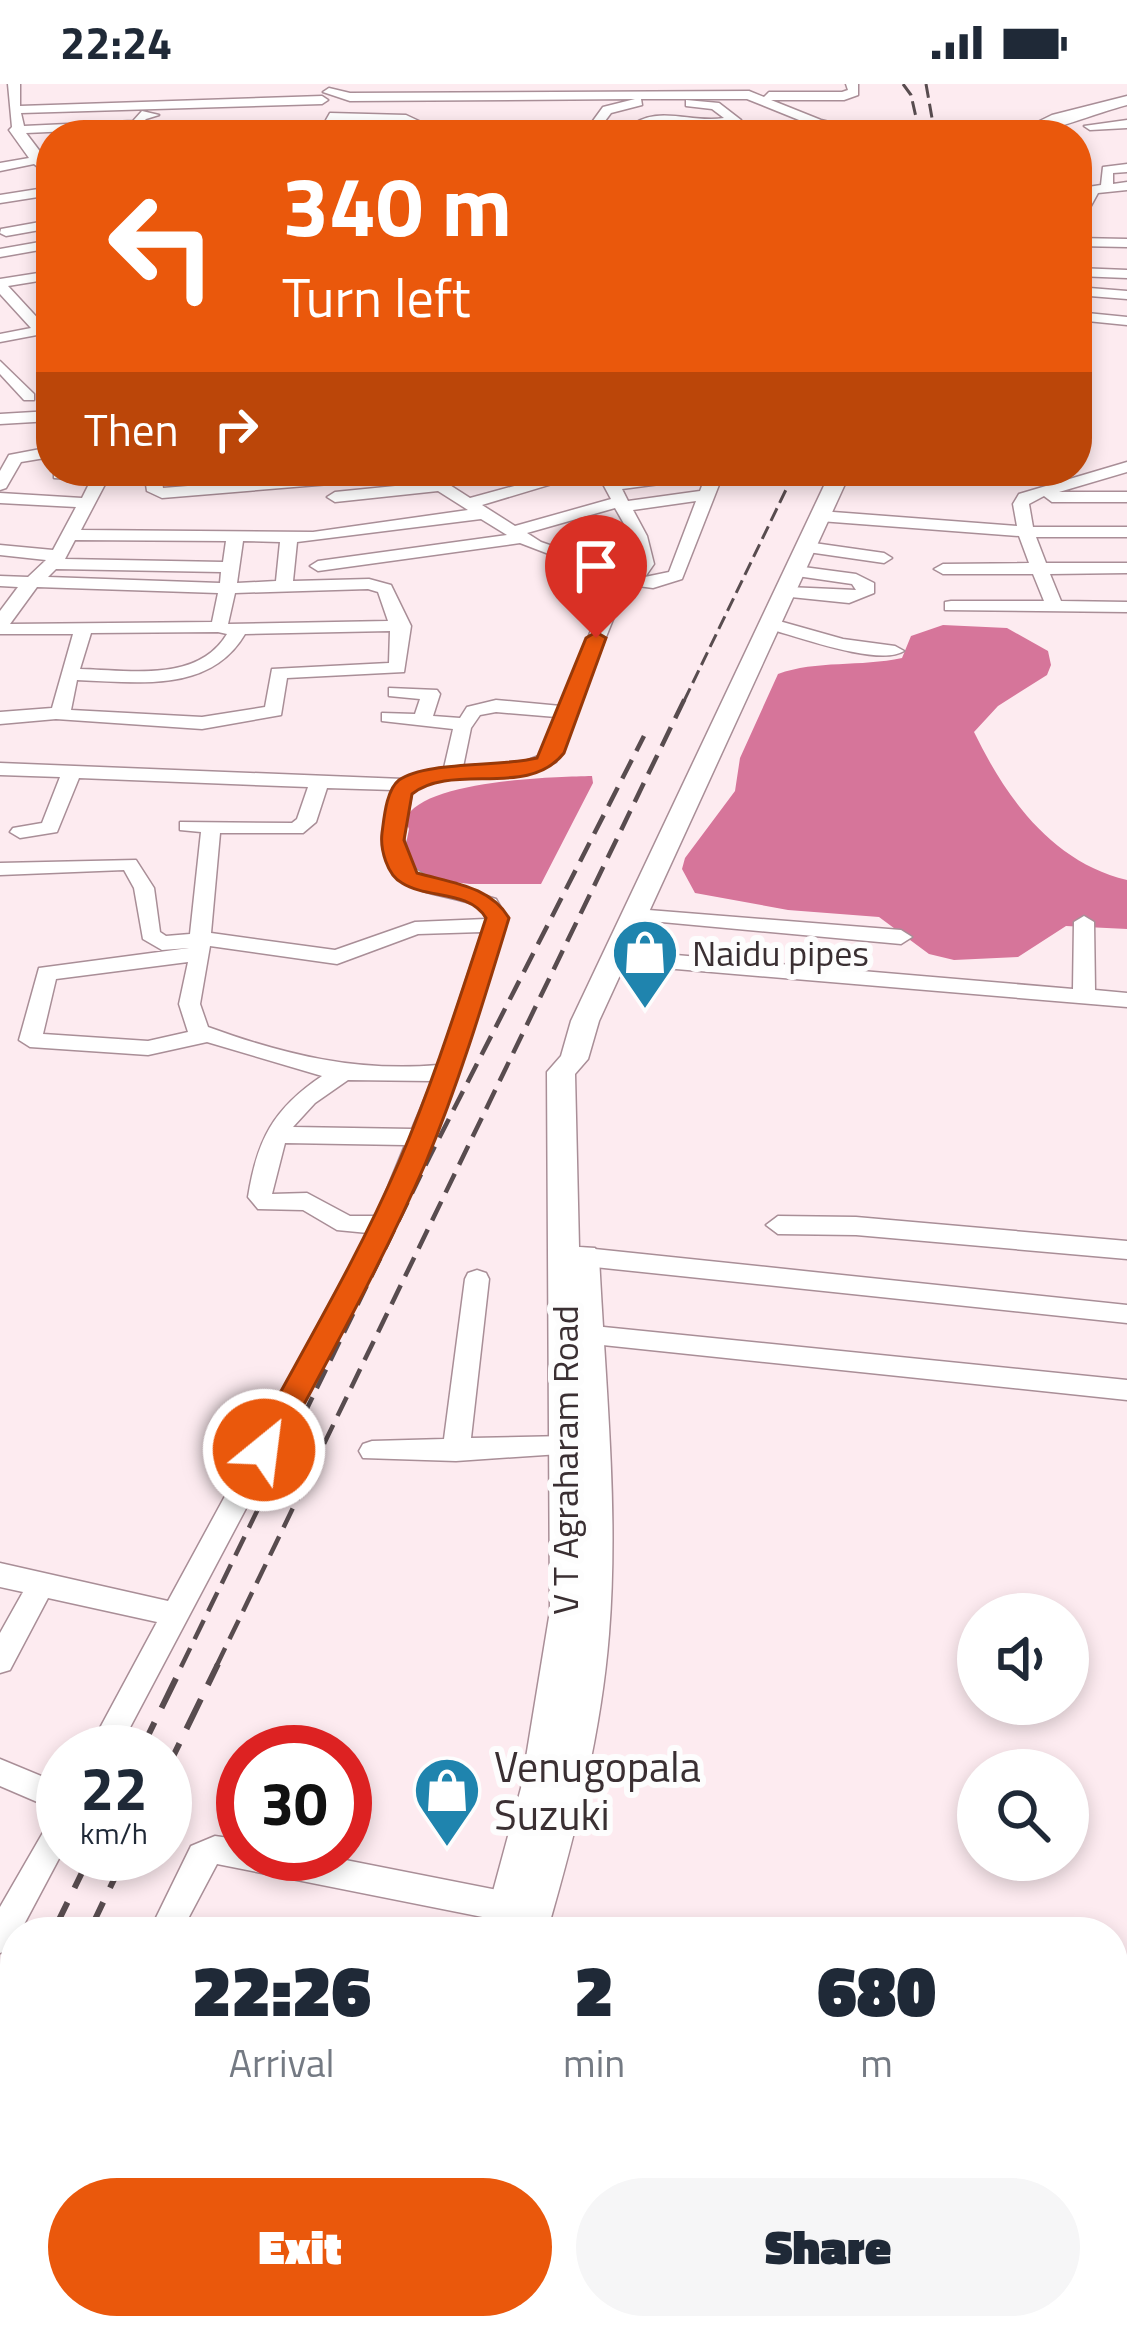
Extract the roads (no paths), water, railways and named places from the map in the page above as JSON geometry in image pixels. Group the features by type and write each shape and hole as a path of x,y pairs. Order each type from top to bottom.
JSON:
{"main road":[{"path":"1062,120 1122,97"},
{"path":"1092,123 1122,97"},
{"name":"V T Agraharam Road","path":"520,1917 558,1829 590,1645 594,1588 576,1333 578,1071 574,1059 585,1022 834,486"},
{"name":"V T Agraharam Road","path":"519,1917 568,1611 566,1446 576,1333"}],"street":[{"path":"0,167 36,160 9,124 14,84"},
{"path":"152,110 158,84"},
{"path":"761,97 774,90 848,95 852,84"},
{"path":"140,120 152,110 329,91 538,88 761,97 811,120"},
{"path":"590,120 599,88"},
{"path":"329,91 332,120"},
{"path":"687,93 753,100 792,120"},
{"path":"600,120 607,110 655,99 715,106 735,120"},
{"path":"633,103 650,118"},
{"path":"647,120 667,116 678,120"},
{"path":"785,116 788,120"},
{"path":"330,117 412,120"},
{"path":"1092,126 1127,124"},
{"path":"1107,186 1107,170 1127,168"},
{"path":"1092,192 1127,186"},
{"path":"3,199 36,193"},
{"path":"3,199 22,216"},
{"path":"7,232 36,227"},
{"path":"1092,242 1127,243"},
{"path":"0,253 34,247"},
{"path":"1092,273 1127,274"},
{"path":"0,284 36,278"},
{"path":"0,284 36,322"},
{"path":"1092,292 1127,295"},
{"path":"1092,318 1127,321"},
{"path":"0,338 36,334"},
{"path":"0,365 29,397"},
{"path":"0,419 36,417"},
{"path":"36,455 6,460 2,498 88,503"},
{"path":"1092,477 1127,467"},
{"path":"96,486 58,560 6,604 0,627 217,627 238,631 401,626"},
{"path":"154,486 160,493 242,486"},
{"path":"335,497 442,486 519,535 653,583 676,575 710,486"},
{"path":"72,535 208,531 235,538 290,538 387,528 477,508 542,486"},
{"path":"1054,606 1026,532 1021,504 1025,497 1062,486"},
{"path":"0,769 407,785 514,771 545,762 553,753 612,600 646,564 639,536 615,491"},
{"path":"318,566 519,535 615,491 707,495"},
{"path":"1025,497 1127,497"},
{"path":"820,516 979,532 1127,532"},
{"path":"387,528 409,577"},
{"path":"217,627 223,618 235,538"},
{"path":"284,587 290,538"},
{"path":"0,550 58,560 230,567"},
{"path":"798,567 880,562"},
{"path":"943,569 1127,568"},
{"path":"0,581 380,587 388,593 389,607 401,626 398,668 278,673 274,711 202,723 61,713 0,718"},
{"path":"951,606 1127,607"},
{"path":"772,624 842,644 895,651"},
{"path":"61,713 83,630"},
{"path":"70,674 193,671 230,650 238,631"},
{"path":"395,692 431,694 422,720"},
{"path":"452,776 463,724 474,711 489,707 566,712"},
{"path":"389,717 463,724"},
{"path":"20,832 50,827 72,771"},
{"path":"187,826 301,827 320,779"},
{"path":"117,1725 384,1225 446,1072 494,925 496,912 489,903 424,886 399,865 392,840 407,785"},
{"path":"211,827 200,976 188,994 194,1027 302,1068 342,1074 446,1072"},
{"path":"0,869 129,864 141,877 155,940 200,946"},
{"path":"635,915 901,937"},
{"path":"1084,922 1084,997"},
{"path":"208,1035 148,1048 30,1040 47,973 200,946 263,943 337,956 415,928 494,925"},
{"path":"617,957 1127,1000"},
{"path":"342,1074 301,1101 274,1135 262,1201 315,1202 346,1225 384,1225"},
{"path":"274,1135 422,1137"},
{"path":"778,1225 856,1226 1127,1250"},
{"path":"574,1256 1127,1314"},
{"path":"456,1451 477,1280"},
{"path":"576,1333 1127,1390"},
{"path":"372,1451 566,1446"},
{"path":"0,1575 176,1615"},
{"path":"0,1660 41,1585"},
{"path":"1,1776 36,1789"},
{"path":"172,1917 198,1860 216,1850"},
{"path":"10,1917 36,1870"},
{"path":"354,1881 502,1917"}],"railway":[{"path":"903,84 917,120"},
{"path":"926,84 932,120"},
{"path":"684,701 788,486"},
{"path":"216,1667 685,698"},
{"path":"181,1667 430,1156 644,736"},
{"path":"153,1725 183,1664"},
{"path":"188,1725 218,1664"},
{"path":"60,1917 78,1881"},
{"path":"96,1917 113,1881"}],"place":[{"name":"Naidu pipes","path":"645,1011"},
{"name":"Venugopala Suzuki","path":"447,1849"}]}
